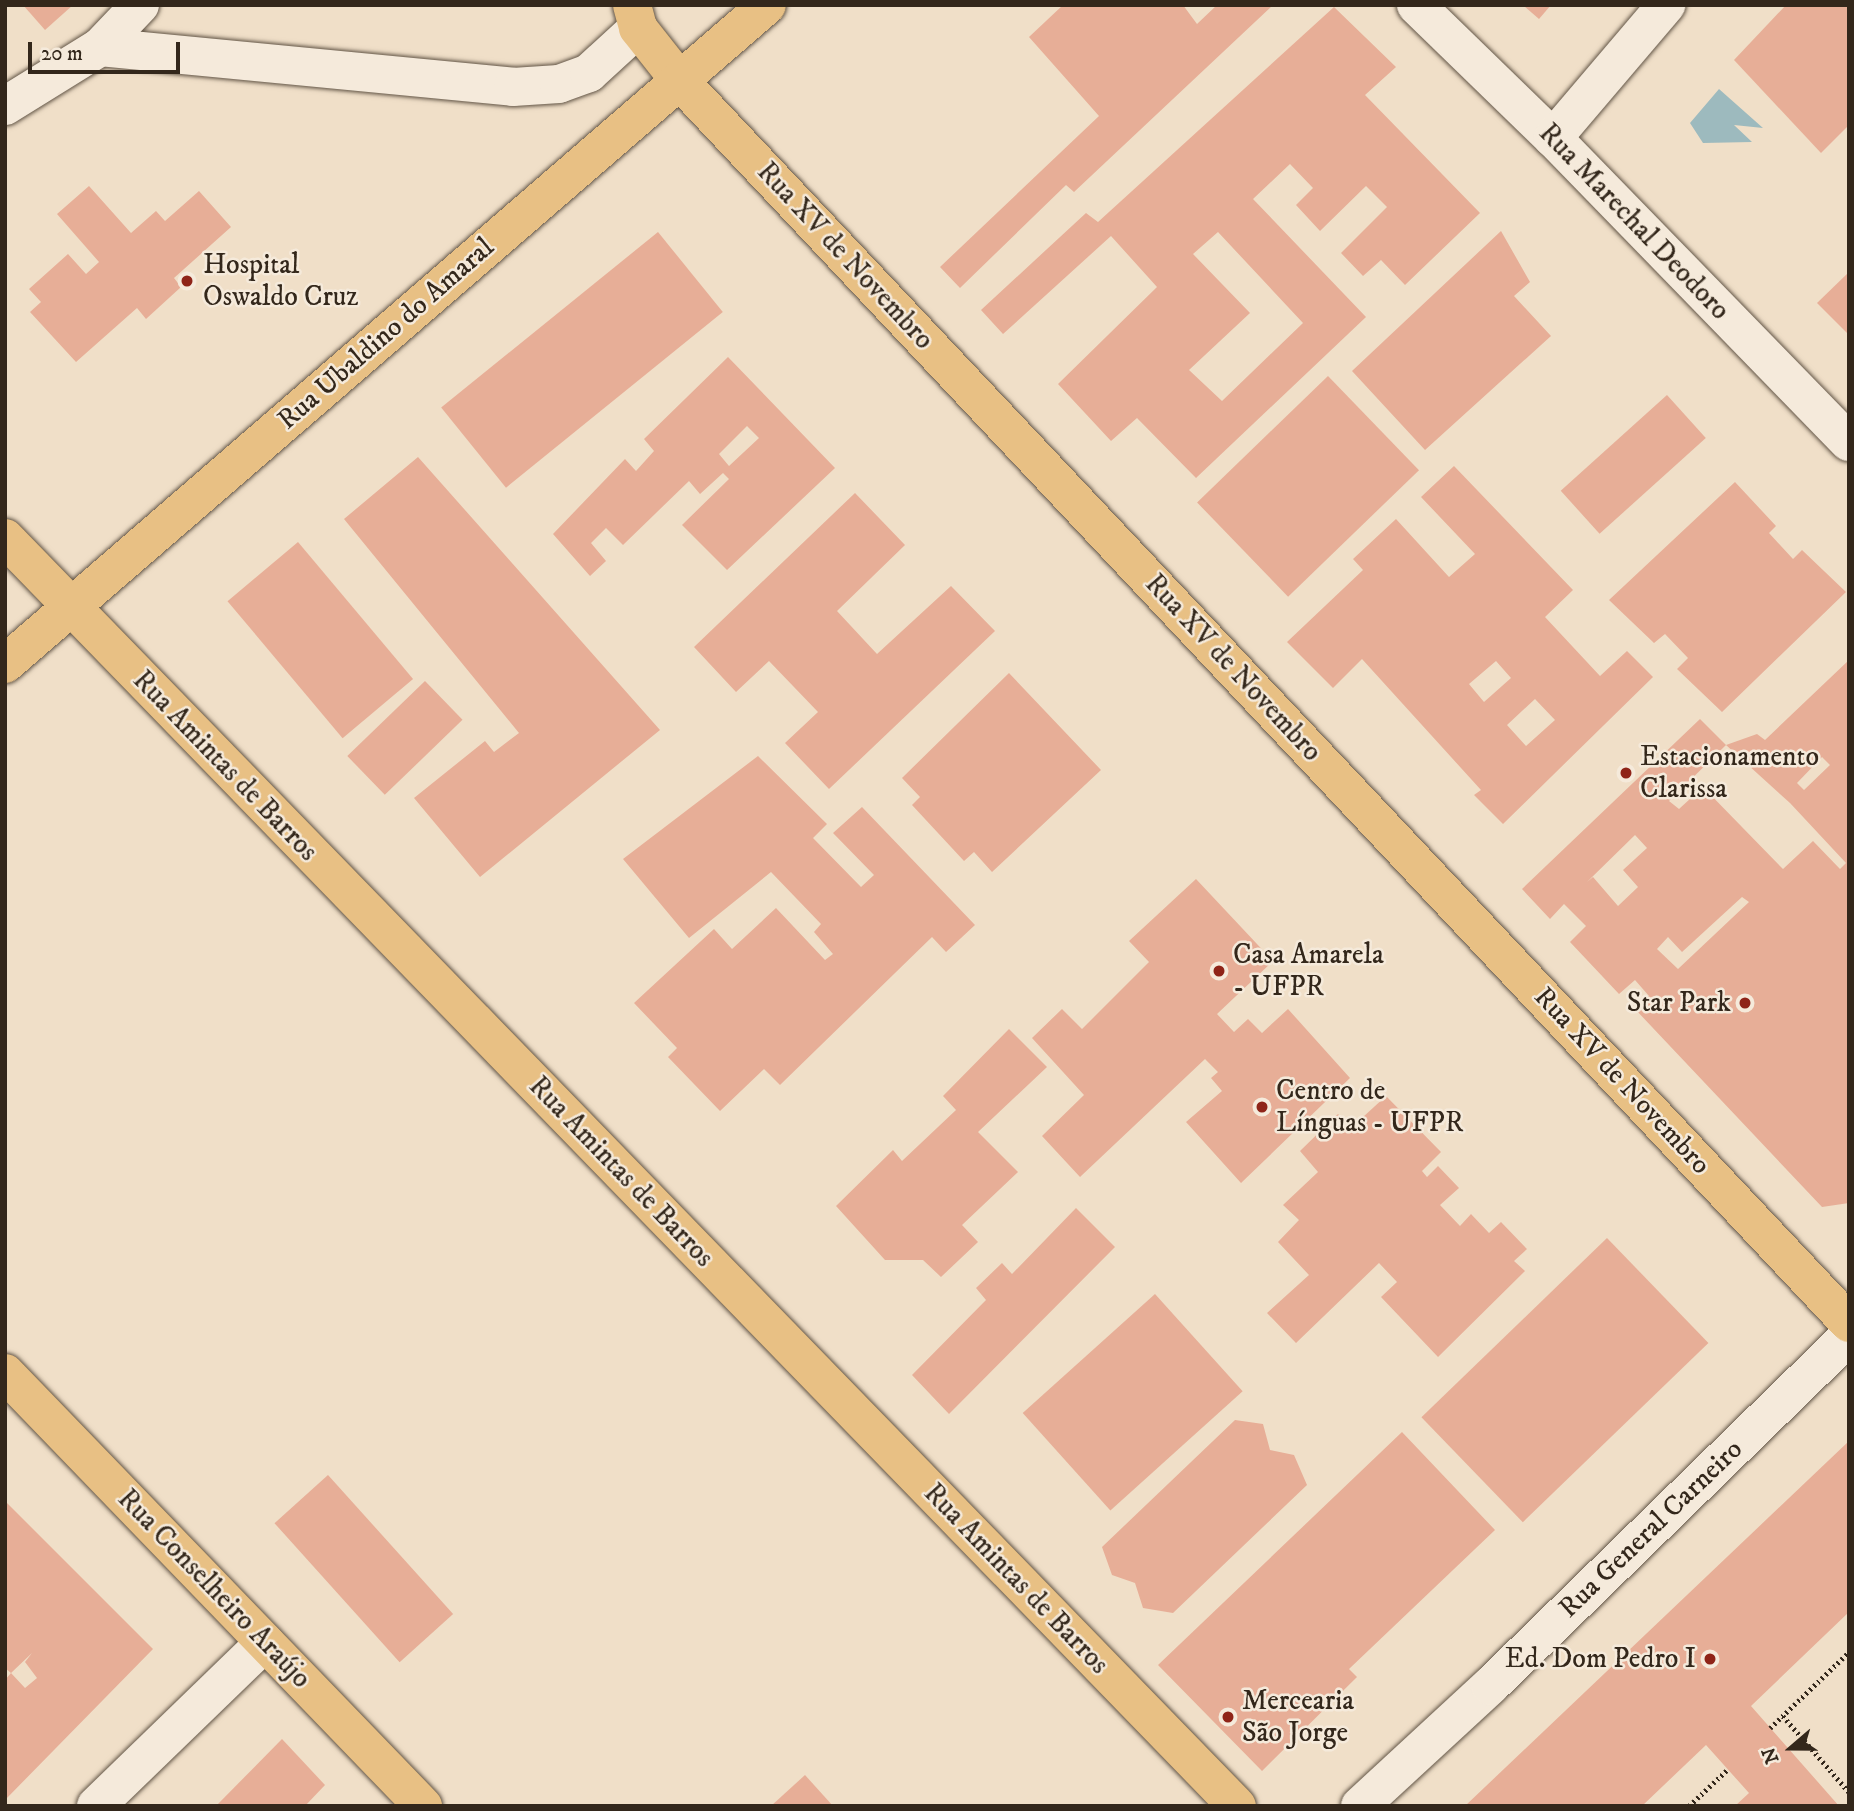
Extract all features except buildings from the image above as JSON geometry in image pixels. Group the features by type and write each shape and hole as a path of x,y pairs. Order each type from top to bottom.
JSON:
{"main road":[{"name":"Rua Ubaldino do Amaral","path":"5,664 767,5"},
{"name":"Rua XV de Novembro","path":"635,17 679,80 1849,1323"},
{"name":"Rua Amintas de Barros","path":"5,538 1237,1806"},
{"name":"Rua Conselheiro Araújo","path":"5,1373 423,1806"}],"street":[{"path":"5,106 100,47 140,5"},
{"name":"Rua Marechal Deodoro","path":"1416,5 1553,138 1849,442"},
{"path":"1553,138 1666,5"},
{"path":"100,47 513,87 559,84 589,73 635,17"},
{"name":"Rua General Carneiro","path":"1360,1806 1490,1686 1849,1336"},
{"path":"96,1806 265,1642"}],"path":[{"path":"1770,1728 1849,1652"},
{"path":"1783,1716 1849,1793"},
{"path":"1689,1806 1728,1769"}],"water":[{"path":"1719,89 1763,128 1734,125 1752,142 1703,143 1690,123"}],"place":[{"name":"Hospital Oswaldo Cruz","path":"187,281"},
{"name":"Estacionamento Clarissa","path":"1626,773"},
{"name":"Casa Amarela - UFPR","path":"1219,971"},
{"name":"Star Park","path":"1745,1003"},
{"name":"Centro de Línguas - UFPR","path":"1262,1107"},
{"name":"Ed. Dom Pedro I","path":"1710,1659"},
{"name":"Mercearia São Jorge","path":"1228,1717"}]}
